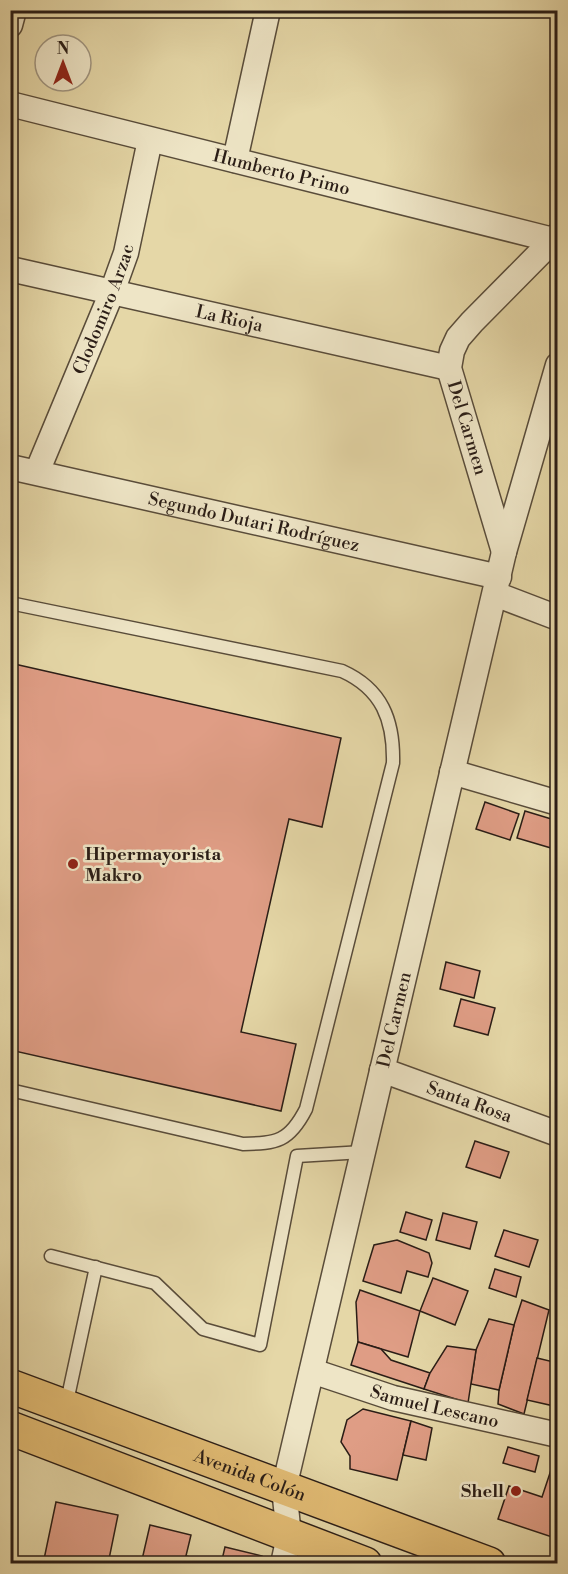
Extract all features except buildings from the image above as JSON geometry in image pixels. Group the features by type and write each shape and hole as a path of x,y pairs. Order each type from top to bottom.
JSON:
{"main road":[{"name":"Avenida Colón","path":"10,1386 489,1563"},
{"path":"10,1428 286,1550 365,1563"}],"street":[{"path":"10,24 14,10"},
{"path":"235,160 268,10"},
{"name":"Humberto Primo","path":"10,104 555,238"},
{"name":"Clodomiro Arzac","path":"38,472 126,253 150,140"},
{"name":"Del Carmen","path":"504,552 449,368 452,351 458,338 555,238"},
{"name":"La Rioja","path":"10,270 449,368"},
{"name":"Del Carmen","path":"286,1550 284,1488 504,552 558,365"},
{"name":"Segundo Dutari Rodríguez","path":"10,466 497,585"},
{"path":"497,585 558,618"},
{"path":"452,772 558,803"},
{"name":"Santa Rosa","path":"382,1070 558,1134"},
{"name":"Samuel Lescano","path":"312,1371 393,1398 558,1436"}],"lane":[{"path":"10,603 342,671 358,679 372,690 383,706 393,747 393,763 312,1086 306,1109 296,1129 271,1143 243,1144 10,1090"},
{"path":"51,1256 155,1283 203,1329 260,1345 297,1156 363,1152"},
{"path":"66,1407 96,1267"}],"place":[{"name":"Hipermayorista Makro","path":"73,864"},
{"name":"Shell","path":"516,1491"}]}
